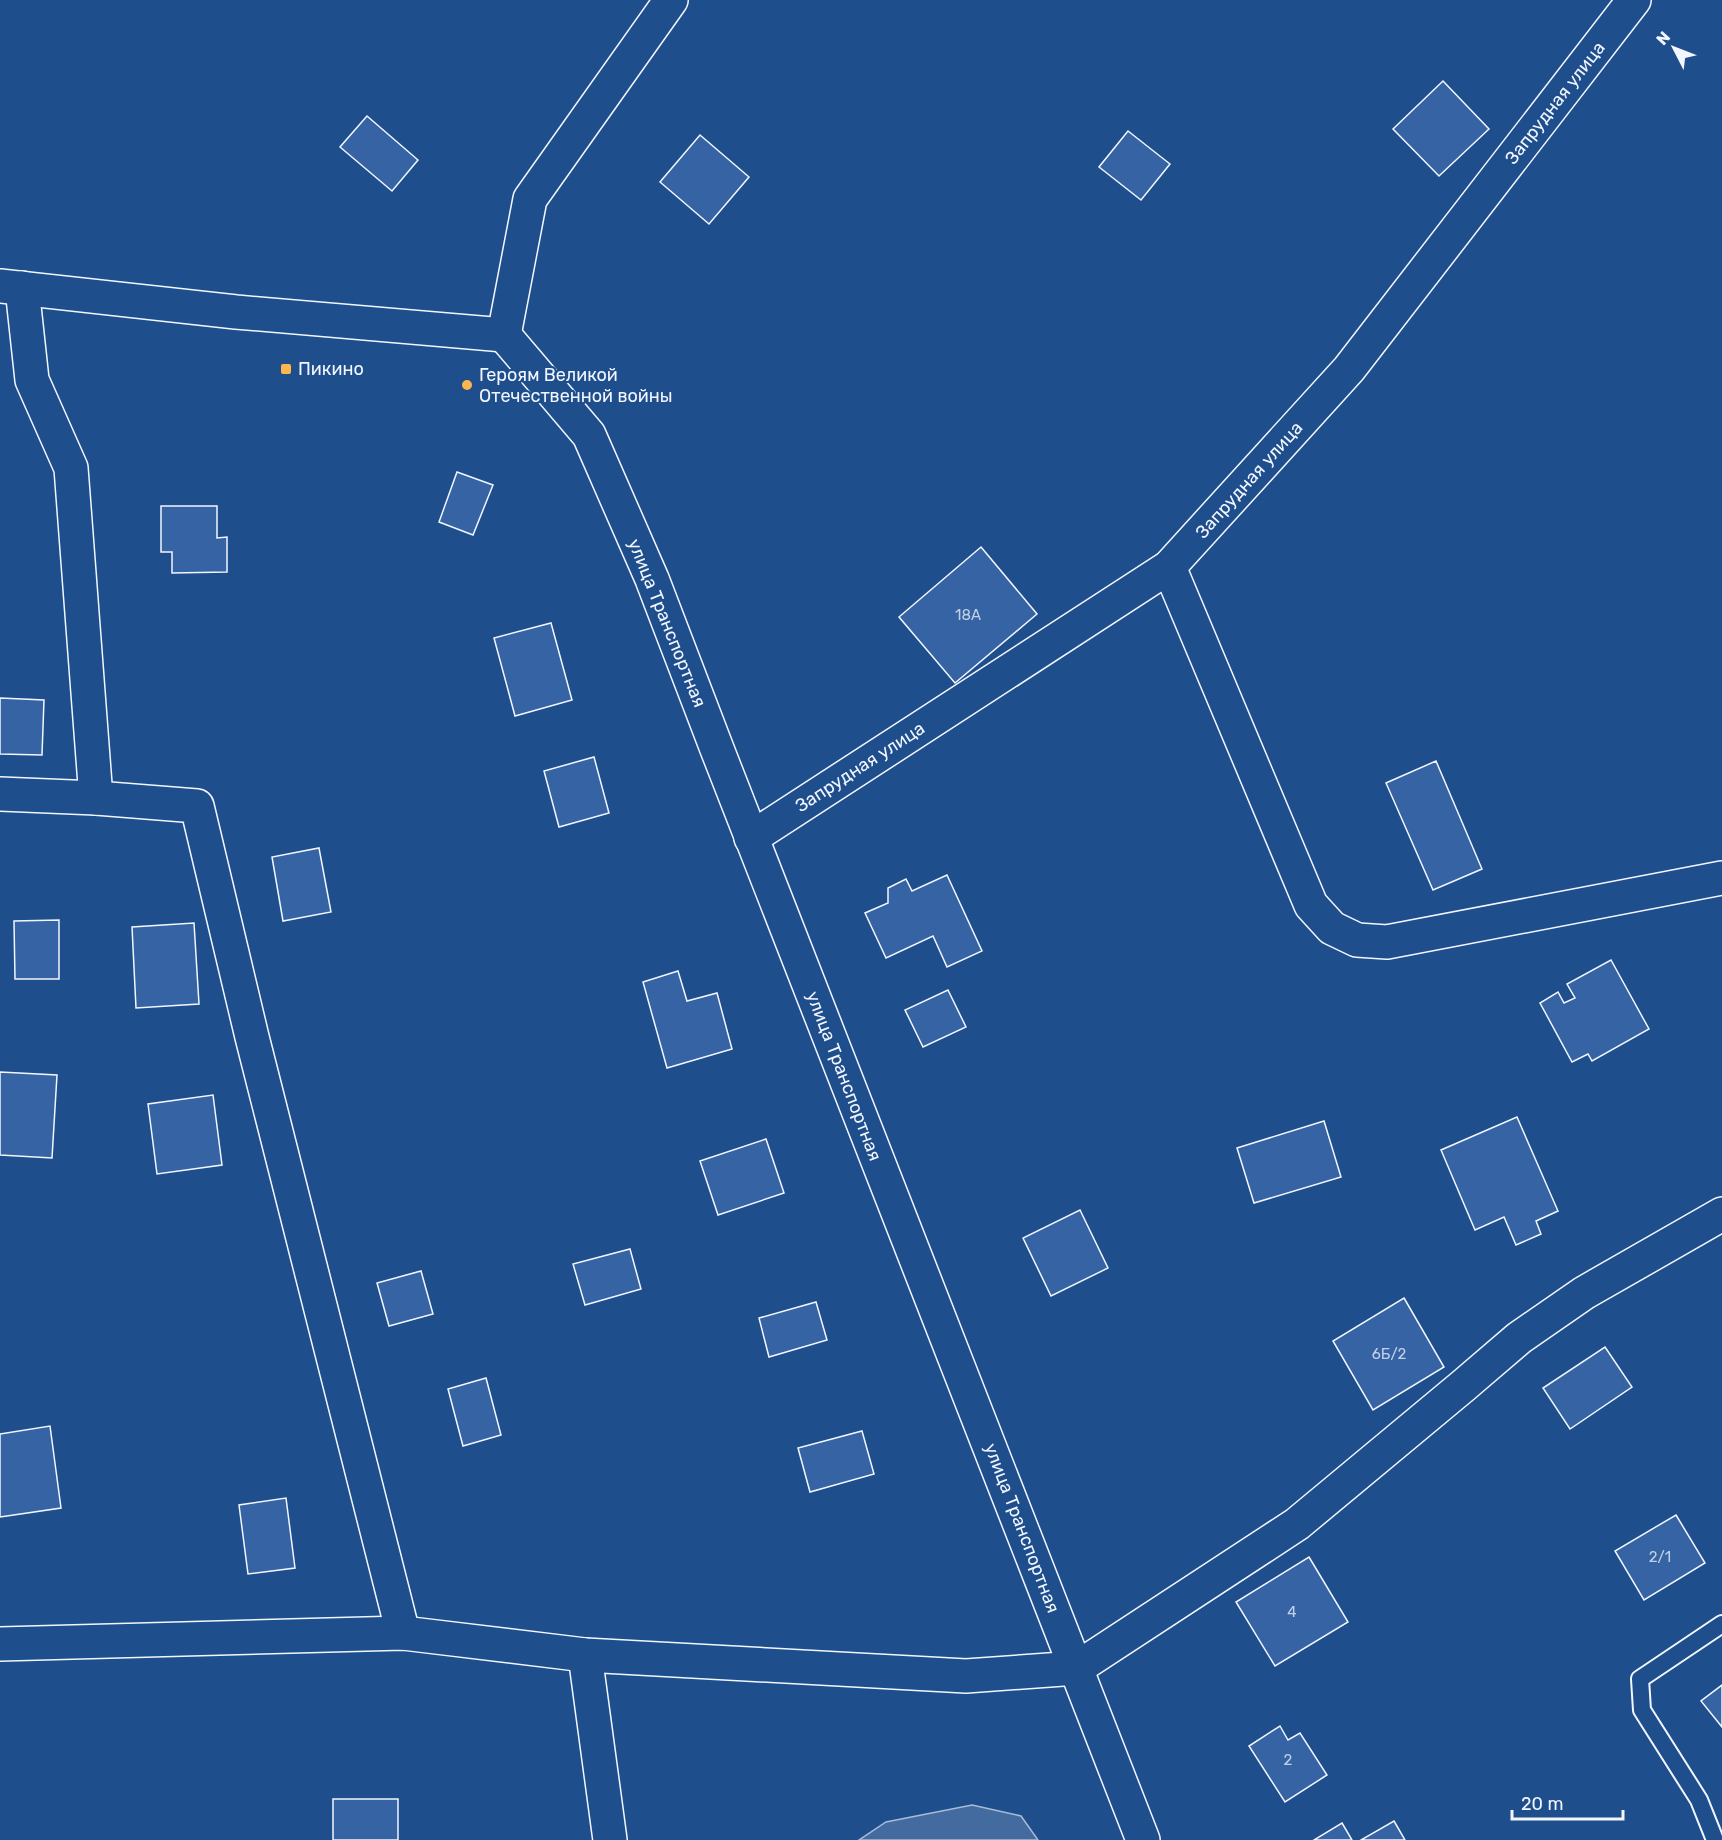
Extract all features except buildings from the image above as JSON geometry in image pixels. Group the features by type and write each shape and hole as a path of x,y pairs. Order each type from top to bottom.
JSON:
{"street":[{"path":"96,798 71,468 32,380 11,287 236,312 504,335 530,199 671,0"},
{"name":"Запрудная улица","path":"751,838 1169,567 1349,369 1634,0"},
{"name":"улица Транспортная","path":"504,335 589,435 652,579 1143,1840"},
{"path":"1169,567 1311,904 1332,928 1357,940 1387,942 1722,878"},
{"path":"0,794 96,798 196,806 403,1633"},
{"path":"0,1644 403,1633 585,1655 966,1676 1077,1668 1297,1524 1519,1338 1584,1293 1722,1214"},
{"path":"585,1655 610,1840"}],"lane":[{"path":"1715,1840 1699,1800 1642,1710 1640,1679 1722,1624"}],"water":[{"path":"972,1805 1021,1816 1038,1840 859,1840 886,1822"}],"place":[{"name":"Пикино","path":"286,369"},
{"name":"Героям Великой Отечественной войны","path":"467,385"}]}
